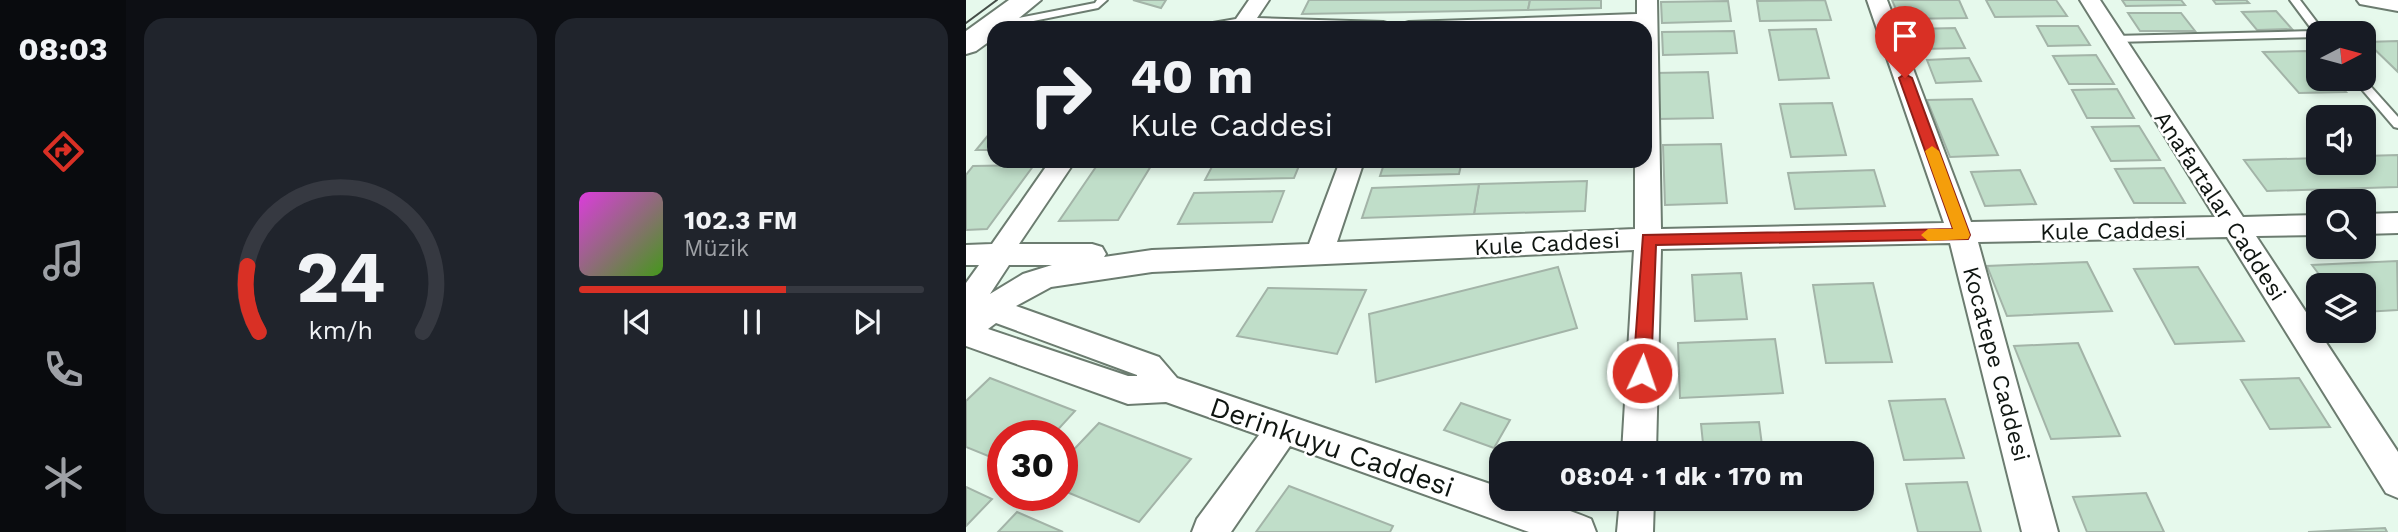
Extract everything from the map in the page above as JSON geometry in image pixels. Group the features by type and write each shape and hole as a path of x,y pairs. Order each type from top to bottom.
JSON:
{"main road":[{"path":"1000,21 1027,0"},
{"path":"966,45 987,30"}],"street":[{"path":"1245,21 1259,0"},
{"name":"Kocatepe Caddesi","path":"1877,0 1962,235 2040,532"},
{"name":"Anafartalar Caddesi","path":"2090,0 2398,482"},
{"path":"2367,0 2398,5"},
{"path":"1502,21 1647,10"},
{"path":"974,305 1002,256 1007,240 1058,168"},
{"path":"1320,255 1350,168"},
{"path":"1640,441 1648,239 1648,168"},
{"path":"2376,224 2398,223"},
{"name":"Kule Caddesi","path":"966,332 974,305 1017,291 1048,276 1126,267 1152,261 1648,239 1962,235 2306,225"},
{"name":"Kule Caddesi","path":"966,255 1134,253 1152,261"},
{"name":"Derinkuyu Caddesi","path":"974,305 1148,366 1166,388"},
{"name":"Derinkuyu Caddesi","path":"966,332 1128,390 1166,388 1578,532"},
{"path":"1210,532 1282,430"},
{"path":"1635,532 1636,511"}],"lane":[{"path":"1018,21 1098,5 1102,0"},
{"path":"2295,0 2310,21"},
{"path":"2115,39 2306,33"},
{"path":"2369,91 2398,124"}],"building":[{"path":"1133,0 1166,0 1161,8"},
{"path":"1309,0 1530,0 1528,10 1302,14"},
{"path":"1530,0 1601,0 1601,8 1528,10"},
{"path":"1825,0 1831,20 1760,21 1757,1"},
{"path":"1892,0 1959,0 1967,18 1900,19"},
{"path":"1986,0 2056,0 2067,16 1995,17"},
{"path":"2122,0 2181,0 2185,5 2126,6"},
{"path":"2213,0 2246,0 2249,3 2216,4"},
{"path":"1728,1 1731,21 1662,23 1661,2"},
{"path":"2276,11 2292,29 2257,30 2242,12"},
{"path":"2128,13 2181,13 2195,31 2140,31"},
{"path":"2037,26 2078,26 2090,45 2048,46"},
{"path":"1955,28 1965,48 1922,49 1914,29"},
{"path":"1816,29 1829,78 1779,80 1769,30"},
{"path":"1734,31 1737,53 1663,55 1662,32"},
{"path":"2398,41 2398,72 2376,51 2376,42"},
{"path":"2306,51 2306,91 2346,92 2299,93 2263,52"},
{"path":"2096,55 2114,84 2069,84 2053,56"},
{"path":"1969,58 1981,81 1936,83 1927,60"},
{"path":"1708,72 1713,118 1657,119 1655,73"},
{"path":"2117,89 2134,118 2087,118 2072,90"},
{"path":"1972,99 1998,155 1950,157 1927,100"},
{"path":"1832,103 1846,155 1791,157 1780,104"},
{"path":"2139,126 2160,160 2111,161 2092,127"},
{"path":"987,137 987,150 976,150"},
{"path":"1721,144 1727,203 1665,205 1663,145"},
{"path":"2398,155 2398,187 2267,191 2244,160 2306,158 2306,175 2376,175 2376,156"},
{"path":"973,166 1032,168 987,229 966,230 966,175"},
{"path":"1095,168 1150,168 1118,220 1059,221"},
{"path":"1211,168 1298,168 1294,178 1205,180"},
{"path":"1383,168 1460,168 1459,174 1380,176"},
{"path":"2164,168 2185,203 2134,203 2115,169"},
{"path":"1874,170 1885,206 1795,209 1788,173"},
{"path":"2020,170 2036,204 1985,206 1971,172"},
{"path":"1587,181 1585,211 1474,214 1479,184"},
{"path":"1479,184 1474,214 1362,218 1372,188"},
{"path":"1284,191 1272,222 1178,224 1194,193"},
{"path":"2397,261 2398,310 2376,311 2376,273 2318,273 2312,265"},
{"path":"2087,262 2112,311 2007,316 1987,266"},
{"path":"1558,267 1577,328 1376,382 1369,314"},
{"path":"2198,267 2244,341 2175,344 2134,269"},
{"path":"1741,273 1747,319 1695,321 1692,275"},
{"path":"1873,283 1892,362 1826,363 1813,285"},
{"path":"1268,288 1366,290 1337,354 1237,336"},
{"path":"1775,339 1783,393 1680,398 1678,343"},
{"path":"2078,343 2120,436 2051,439 2014,346"},
{"path":"990,378 1075,411 1067,420 987,420 987,456 966,447 966,401"},
{"path":"2299,378 2330,427 2270,429 2241,380"},
{"path":"1945,399 1964,458 1904,460 1889,401"},
{"path":"1461,403 1510,420 1498,441 1489,441 1489,446 1444,430"},
{"path":"1759,422 1761,441 1703,441 1701,424"},
{"path":"1099,423 1191,459 1139,522 1078,497 1078,445"},
{"path":"1967,482 1981,532 1918,532 1906,484"},
{"path":"1289,486 1393,526 1390,532 1256,532"},
{"path":"966,487 987,497 987,504 966,526"},
{"path":"2146,493 2164,532 2087,532 2073,497"},
{"path":"1017,512 1063,532 998,532"},
{"path":"2385,528 2387,532 2308,532"}],"tram line":[{"path":"966,23 997,0"}],"slow traffic":[{"path":"1928,235 1962,235 1932,151"}],"route":[{"path":"1642,373 1648,239 1962,235 1905,78"}]}
